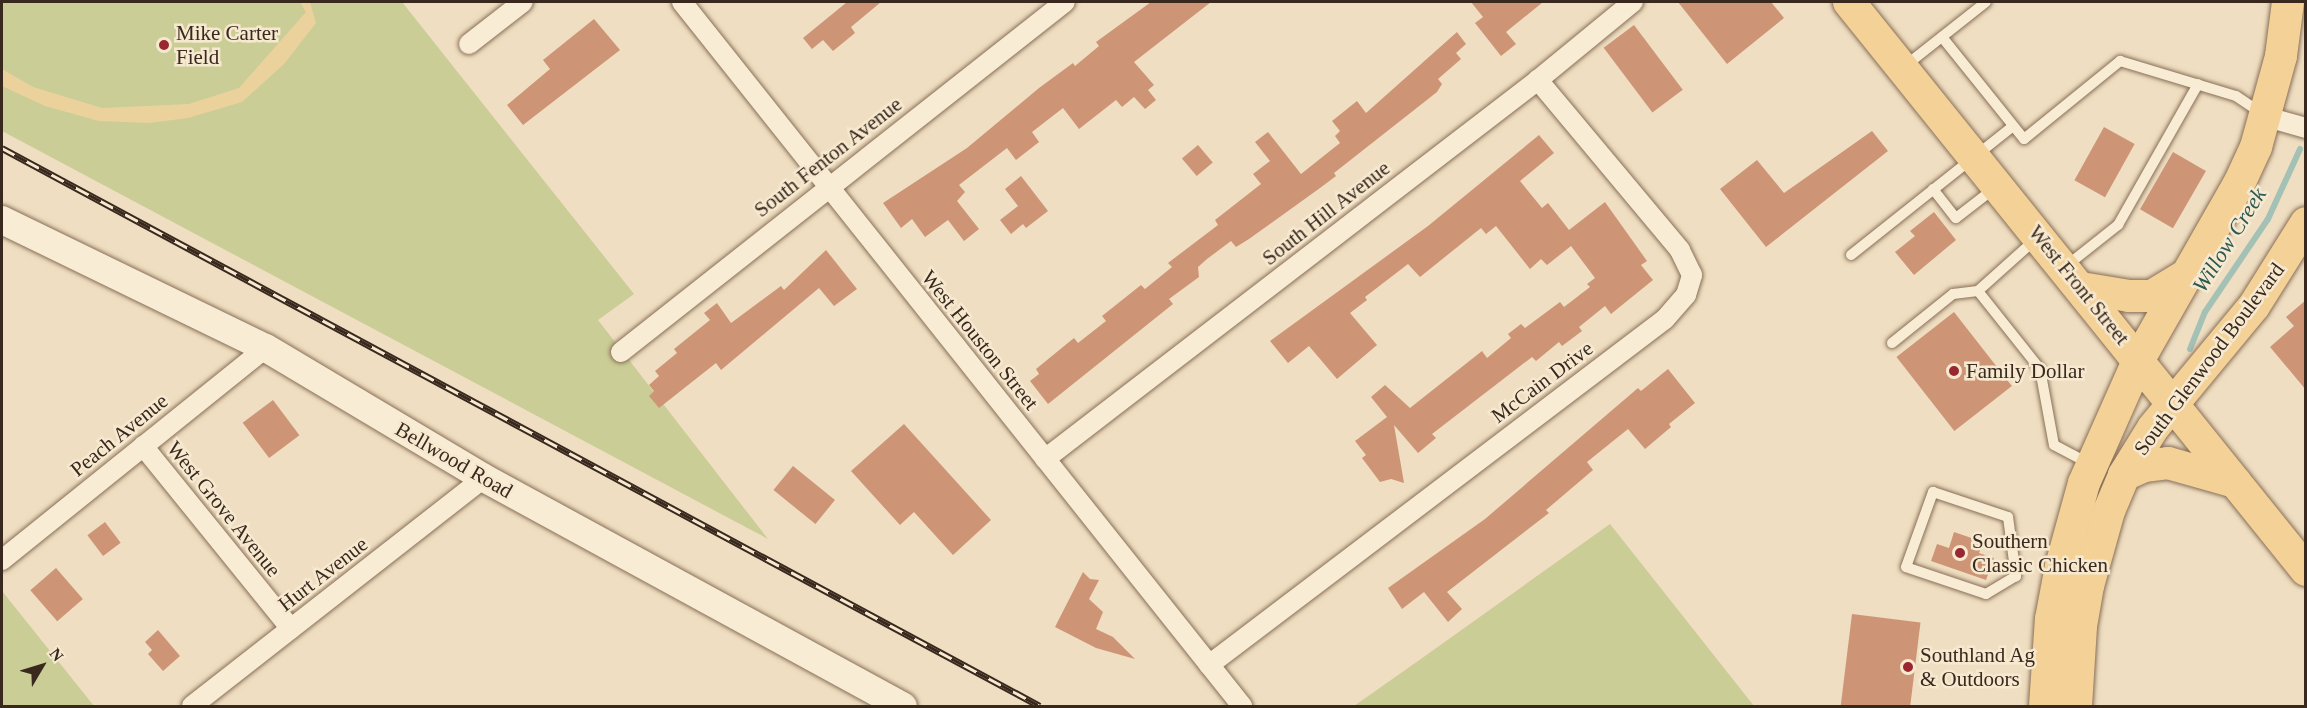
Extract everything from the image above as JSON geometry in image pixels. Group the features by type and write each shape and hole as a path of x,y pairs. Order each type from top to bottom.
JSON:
{"main road":[{"name":"West Front Street","path":"1849,2 2174,402 2306,570"},
{"name":"South Glenwood Boulevard","path":"2045,706 2051,619 2061,566 2091,464 2139,360 2239,184 2267,117 2281,56 2288,2"},
{"name":"South Glenwood Boulevard","path":"2076,706 2081,626 2088,586 2109,511 2124,475 2174,402 2254,306 2306,223"},
{"path":"2073,277 2129,296 2152,296 2188,274"},
{"path":"2124,475 2144,466 2168,463 2235,482"}],"street":[{"path":"469,44 523,2"},
{"name":"West Houston Street","path":"682,2 1242,706"},
{"name":"South Fenton Avenue","path":"621,352 1065,2"},
{"name":"South Hill Avenue","path":"1045,459 1538,80 1633,2"},
{"name":"McCain Drive","path":"1209,665 1665,319 1686,295 1692,275 1680,250 1538,80"},
{"path":"2267,117 2306,128"},
{"name":"Bellwood Road","path":"2,220 266,348 484,478 891,704"},
{"name":"Peach Avenue","path":"2,560 266,348"},
{"name":"West Grove Avenue","path":"142,446 291,629"},
{"name":"Hurt Avenue","path":"192,706 484,478"}],"lane":[{"path":"1903,68 1986,2"},
{"path":"1942,37 2024,139 2120,61 2236,96 2267,117"},
{"path":"2073,277 2118,225 2198,84"},
{"path":"1851,255 2013,126"},
{"path":"1933,189 1956,218 1998,185"},
{"path":"1892,343 1953,294 1978,291 2039,236"},
{"path":"1978,291 2040,369 2054,445 2091,464"},
{"path":"1934,492 2008,517 2016,576 1986,594 1906,567 1934,492"}],"green space":[{"path":"2,2 402,2 634,294 598,320 768,539 2,131"},
{"path":"1610,524 1754,706 1354,706 1418,661"},
{"path":"2,591 94,706 2,706"}],"sand":[{"path":"300,2 310,2 316,23 284,64 242,102 188,118 149,123 99,121 45,106 2,86 2,69 33,87 102,108 189,104 239,88 306,12"}],"building":[{"path":"847,2 881,2 851,27 855,33 833,51 823,40 812,49 803,38"},
{"path":"1151,2 1211,2 1134,62 1154,85 1148,90 1156,100 1145,109 1134,97 1122,107 1116,100 1079,129 1063,108 1032,132 1039,142 1016,160 1007,148 959,185 965,192 957,201 979,229 964,241 948,220 925,237 912,219 901,228 883,203 967,148 1039,88 1073,63 1075,66 1099,46 1096,42"},
{"path":"1471,2 1543,2 1506,32 1516,44 1501,56 1475,23 1483,17"},
{"path":"1678,2 1771,2 1784,18 1727,64"},
{"path":"594,19 620,50 523,125 507,105 550,69 543,60"},
{"path":"1634,25 1683,90 1652,113 1604,48"},
{"path":"1457,32 1466,44 1456,53 1461,59 1438,79 1442,84 1437,92 1334,173 1336,176 1320,188 1249,239 1236,247 1231,241 1207,259 1198,267 1199,277 1169,299 1173,304 1048,404 1030,381 1039,374 1036,369 1074,338 1078,343 1106,321 1102,316 1141,285 1145,289 1172,267 1168,263 1218,225 1215,220 1261,184 1253,174 1270,161 1255,142 1268,132 1301,174 1340,143 1335,136 1340,131 1332,121 1357,101 1366,113"},
{"path":"2104,127 2135,144 2105,197 2074,180"},
{"path":"1872,131 1888,151 1766,247 1720,189 1757,160 1784,193"},
{"path":"1539,135 1554,153 1520,181 1542,208 1548,203 1569,230 1605,202 1647,261 1641,265 1653,280 1611,314 1605,306 1579,327 1582,331 1562,346 1559,342 1536,361 1532,357 1432,434 1436,438 1418,453 1394,425 1404,483 1391,479 1380,482 1362,458 1366,455 1355,441 1387,417 1371,397 1385,385 1410,408 1482,351 1487,358 1511,338 1508,334 1521,324 1525,328 1560,302 1564,307 1590,287 1587,284 1595,278 1571,246 1547,265 1541,259 1530,269 1496,226 1486,234 1481,228 1420,277 1408,264 1365,297 1367,300 1350,313 1377,345 1337,379 1309,346 1288,363 1270,341 1428,226"},
{"path":"1198,145 1213,163 1197,176 1182,158"},
{"path":"2173,152 2206,171 2173,228 2140,209"},
{"path":"1021,176 1048,211 1026,228 1023,224 1011,234 1000,220 1018,206 1005,189"},
{"path":"1934,212 1956,240 1914,275 1895,252 1915,236 1910,231"},
{"path":"826,250 857,289 834,306 819,288 721,370 716,363 659,408 649,396 654,391 649,385 659,376 655,371 677,353 674,349 710,320 704,313 717,303 731,323 781,286 784,290"},
{"path":"2306,300 2306,390 2270,347 2294,326 2286,317"},
{"name":"Family Dollar","path":"1954,312 2012,386 1954,431 1896,357"},
{"path":"1668,369 1695,403 1669,424 1671,427 1645,449 1628,429 1587,462 1593,470 1546,510 1549,513 1447,592 1462,609 1448,622 1424,592 1402,609 1388,588 1485,519 1638,388 1641,391"},
{"path":"273,400 299,435 269,458 243,423"},
{"path":"904,424 991,520 953,555 914,512 900,525 851,471"},
{"path":"793,466 835,500 815,524 773,490"},
{"path":"105,522 121,543 103,556 87,535"},
{"path":"1954,532 1983,542 1979,553 1994,558 1986,580 1931,561 1937,544 1949,548"},
{"path":"56,568 83,599 57,621 30,590"},
{"path":"1083,572 1090,579 1099,580 1089,599 1103,612 1096,629 1113,637 1135,659 1096,648 1055,627"},
{"path":"1852,614 1920,622 1910,706 1841,705"},
{"path":"158,630 180,656 163,671 148,654 152,650 145,642"}],"waterway":[{"name":"Willow Creek","path":"2190,349 2205,312 2268,219 2300,149"}],"railway":[{"path":"2,148 1040,706"}],"place":[{"name":"Mike Carter Field","path":"164,45"},
{"name":"Family Dollar","path":"1954,371"},
{"name":"Southern Classic Chicken","path":"1960,553"},
{"name":"Southland Ag & Outdoors","path":"1908,667"}]}
